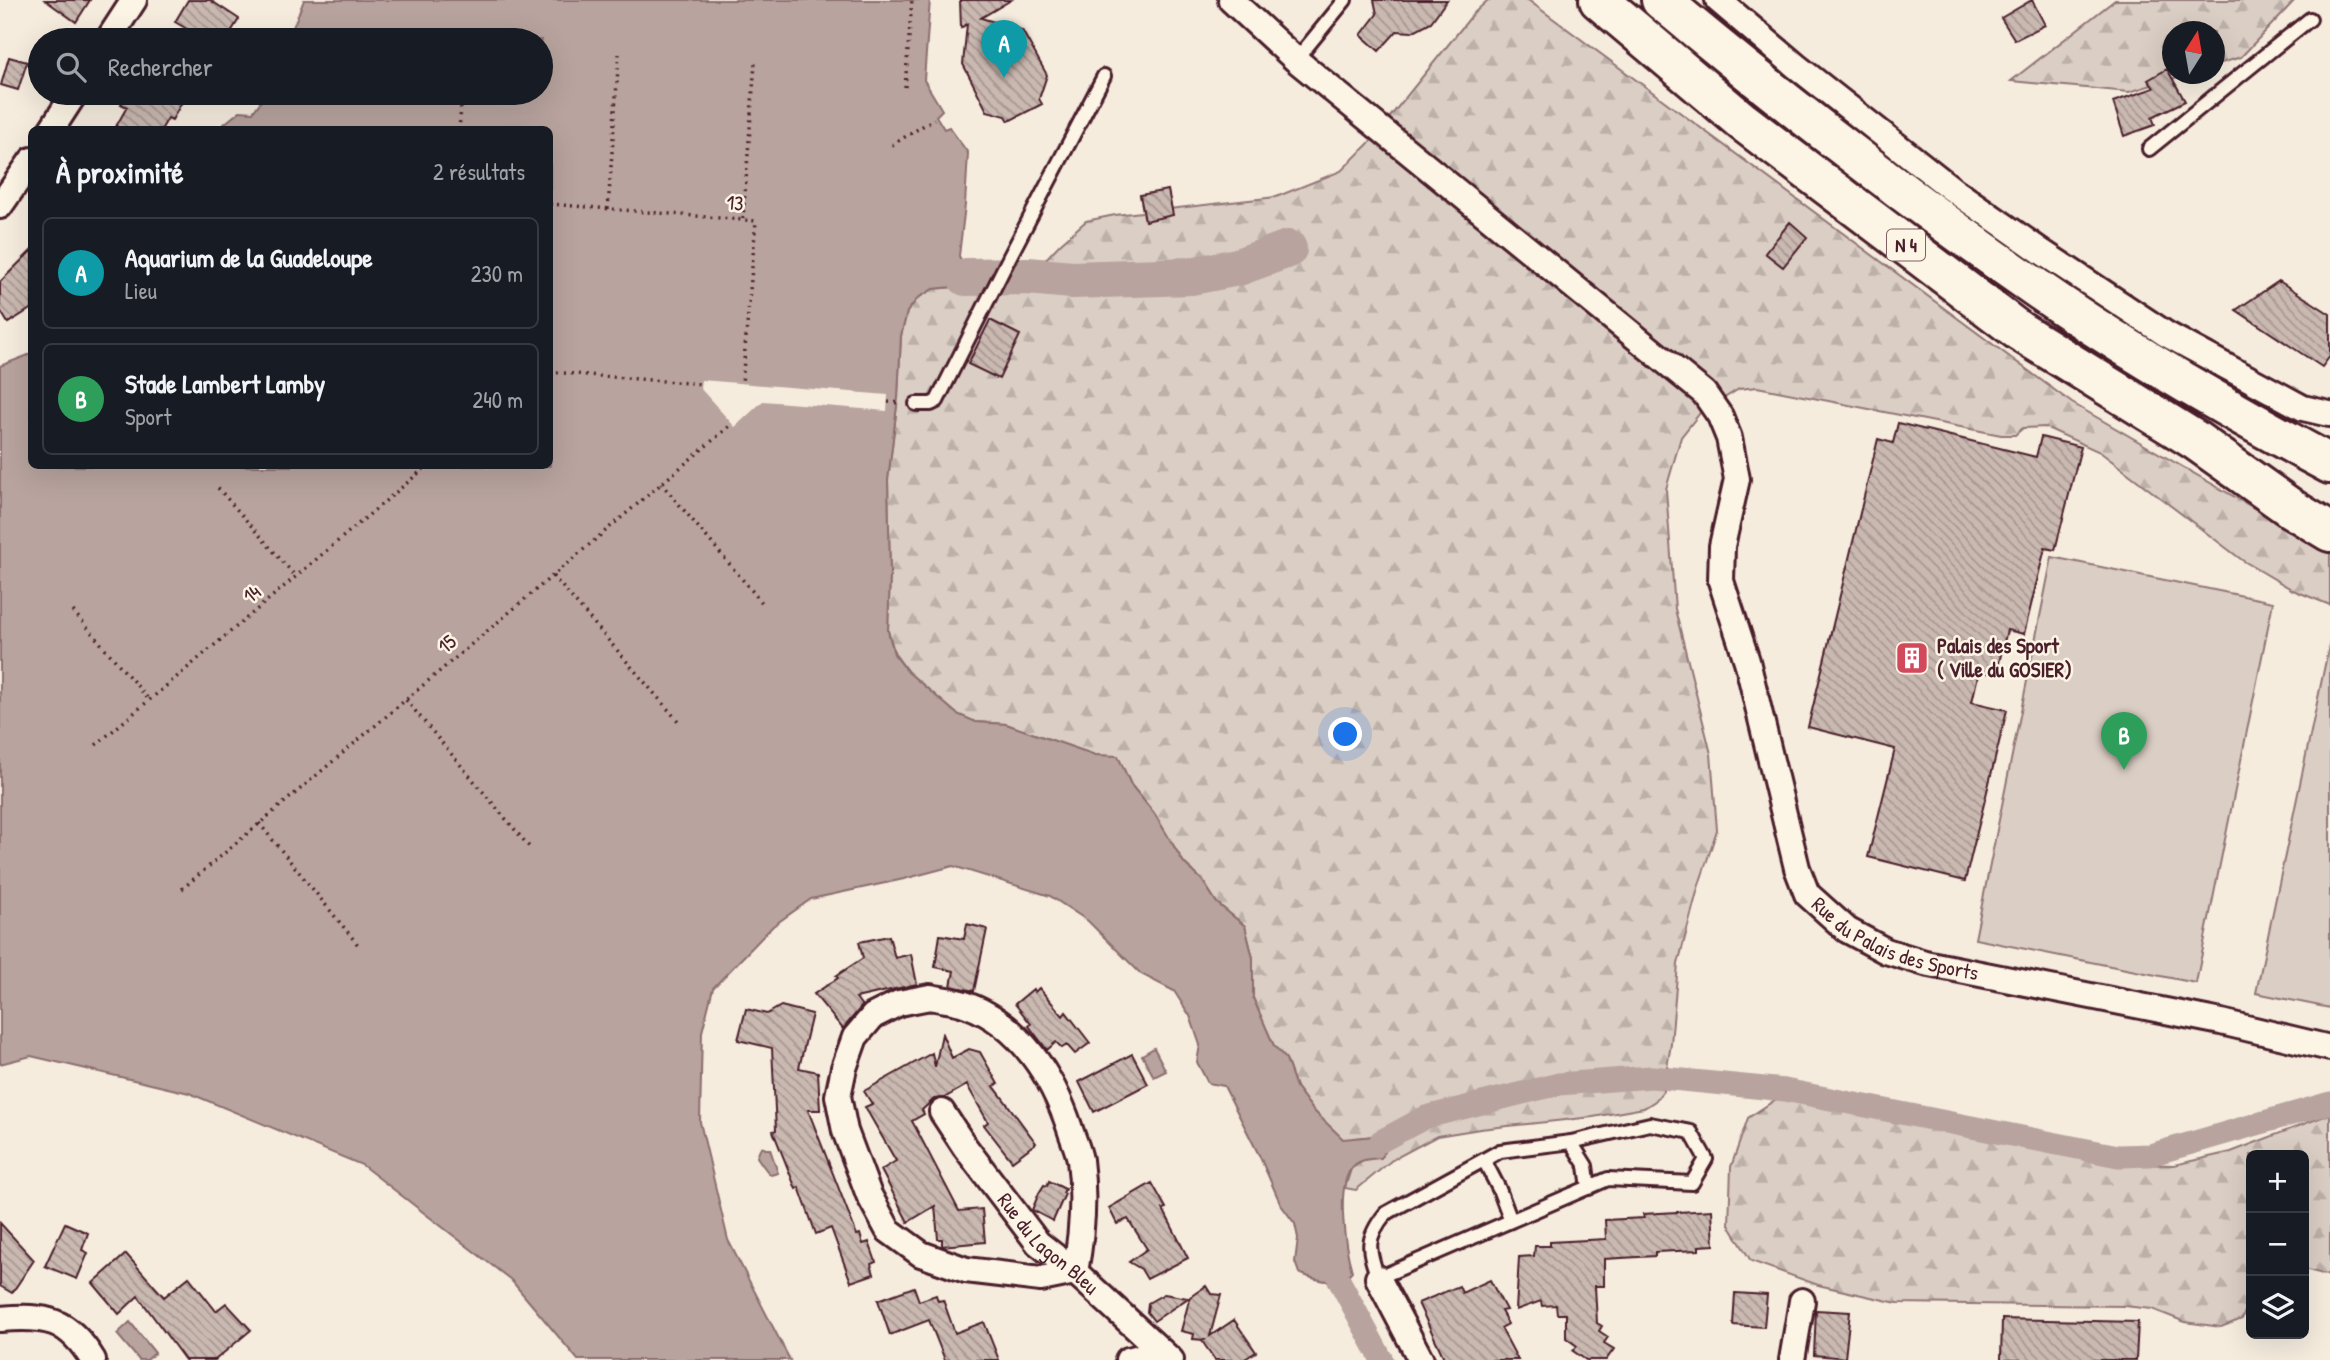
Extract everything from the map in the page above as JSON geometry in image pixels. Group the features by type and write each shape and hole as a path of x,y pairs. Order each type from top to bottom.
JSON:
{"highway":[{"path":"1578,0 1632,28"},
{"name":"N 4","path":"1600,0 1742,121 2020,331 2194,440 2330,514"},
{"name":"N 4","path":"1661,0 1869,166 2037,289 2139,355 2249,421 2330,464"},
{"path":"1690,0 1773,74 1869,166"},
{"path":"2037,289 2329,429"},
{"path":"2194,440 2292,509 2330,532"}],"street":[{"path":"116,28 134,0"},
{"name":"Rue du Palais des Sports","path":"1231,0 1296,60 1704,393 1720,416 1729,438 1737,479 1722,546 1721,581 1748,661 1797,869 1807,894 1823,910 1847,930 1886,951 1925,963 2221,1022 2330,1048"},
{"path":"1718,0 1796,66 1952,189 2166,334 2303,408 2329,429"},
{"path":"54,126 67,105"},
{"path":"0,206 28,166"},
{"path":"930,997 966,1004 1003,1023 1039,1063 1062,1103 1080,1157 1082,1233 1075,1272 1041,1279 966,1269 921,1254 888,1230 869,1195 845,1131 838,1096 855,1037 873,1016 900,1003 930,997"},
{"name":"Rue du Lagon Bleu","path":"942,1112 1038,1243 1075,1272 1171,1360"},
{"path":"1378,1278 1422,1360"},
{"path":"1792,1360 1802,1301"},
{"path":"0,1319 55,1321 71,1330 93,1360"},
{"path":"1128,1360 1140,1357 1154,1360"}],"lane":[{"path":"1296,60 1345,0"},
{"path":"2149,149 2310,19"},
{"path":"916,404 931,404 937,401 1104,76"},
{"path":"1650,1124 1691,1132 1706,1159 1692,1184 1608,1180 1378,1278 1369,1251 1372,1230 1385,1214 1500,1151 1571,1142 1650,1124"},
{"path":"1571,1142 1586,1166 1589,1188"},
{"path":"1484,1160 1511,1221"}],"path":[{"path":"905,87 912,0"},
{"path":"608,209 620,54"},
{"path":"743,219 755,62"},
{"path":"459,126 461,105"},
{"path":"891,145 934,119"},
{"name":"13","path":"553,204 756,221 742,383"},
{"path":"553,372 701,384"},
{"name":"15","path":"182,889 732,424"},
{"name":"14","path":"96,745 423,469"},
{"path":"661,483 764,605"},
{"path":"218,488 296,578"},
{"path":"553,576 679,722"},
{"path":"73,611 150,701"},
{"path":"406,700 531,849"},
{"path":"259,823 359,946"}],"green space":[{"path":"1488,0 1528,0 2072,403 2330,552 2330,605 2293,590 2242,560 2100,452 2045,427 2023,428 2015,435 2001,435 1757,387 1739,389 1700,413 1681,437 1666,489 1675,609 1711,754 1717,830 1678,964 1671,1044 1663,1091 1655,1101 1644,1108 1437,1136 1392,1160 1356,1190 1345,1188 1351,1169 1364,1159 1374,1136 1343,1140 1313,1110 1296,1087 1286,1059 1274,1046 1253,998 1253,958 1245,926 1217,903 1202,880 1184,863 1154,813 1131,785 1118,757 1095,755 1006,724 975,722 957,714 908,672 895,654 888,631 888,480 898,397 901,336 907,312 918,298 933,289 963,286 1012,288 1025,281 1086,221 1115,215 1276,197 1341,171 1369,143 1473,14"},
{"path":"2115,0 2295,0 2241,57 2225,62 2225,21 2162,21 2162,82 2129,92 2011,81"},
{"path":"2052,557 2273,602 2196,983 1975,939"},
{"path":"2330,641 2330,1008 2256,993"},
{"path":"1809,1097 2135,1164 2174,1165 2231,1152 2330,1114 2330,1276 2309,1270 2309,1150 2246,1150 2246,1309 2242,1319 2221,1327 2185,1322 2152,1309 2124,1306 1897,1303 1818,1285 1751,1261 1729,1225 1731,1167 1748,1118 1778,1098"}],"shaded area":[{"path":"304,0 930,0 924,80 942,110 936,116 944,129 949,127 968,153 959,256 963,264 970,268 963,286 933,289 918,298 907,312 901,336 898,397 888,480 888,631 894,654 908,672 957,714 976,722 1006,724 1095,755 1118,756 1131,785 1154,813 1184,863 1202,880 1217,903 1245,926 1253,958 1253,998 1274,1046 1286,1059 1296,1087 1313,1110 1343,1139 1374,1136 1386,1148 1381,1158 1357,1163 1346,1178 1343,1219 1352,1271 1347,1276 1327,1281 1299,1273 1295,1262 1298,1238 1295,1224 1281,1205 1224,1086 1208,1083 1197,1062 1200,1045 1190,1016 1174,991 1141,974 1088,921 1050,896 953,866 811,899 773,926 713,988 702,1032 700,1122 728,1240 790,1360 578,1360 511,1280 362,1165 189,1093 31,1056 0,1064 0,366 28,355 28,469 553,469 553,126 222,126 240,111 253,112 258,105 553,105 553,28 293,28"},
{"path":"1154,1048 1166,1071 1154,1077 1142,1055"},
{"path":"761,1147 770,1149 778,1173 771,1175 757,1157"},
{"path":"130,1322 155,1353 147,1360 139,1360 117,1334"}],"pier":[{"path":"701,380 888,395 887,411 763,401 735,427 700,388"}],"building":[{"path":"45,0 90,0 76,22"},
{"path":"188,0 210,0 239,19 233,28 185,28 175,22"},
{"path":"960,0 1011,0 981,18 1022,30 1047,75 1039,99 1042,104 1009,121 1006,116 987,111 963,64 967,24 961,28"},
{"path":"1374,0 1447,0 1431,22 1412,32 1397,31 1379,51 1361,35 1377,14"},
{"path":"2032,0 2045,25 2015,40 2001,18"},
{"path":"9,57 27,62 18,90 1,85"},
{"path":"2162,72 2162,84 2175,84 2185,101 2152,117 2155,125 2124,136 2113,102 2154,88 2148,80"},
{"path":"123,105 180,105 172,120 168,118 163,126 116,126 127,107"},
{"path":"1168,190 1173,215 1145,221 1140,195"},
{"path":"1790,222 1807,237 1783,267 1765,253"},
{"path":"28,254 28,310 8,323 0,310 0,282"},
{"path":"2279,281 2330,314 2330,356 2322,367 2236,310"},
{"path":"990,320 1020,335 999,379 968,364"},
{"name":"Palais des Sport ( Ville du GOSIER)","path":"1898,423 2036,457 2041,437 2081,447 2055,550 2045,548 2024,634 2007,630 1996,675 1979,671 1972,702 2007,710 1965,881 1868,857 1895,749 1808,727 1878,439 1893,443"},
{"path":"967,924 987,929 974,991 951,986 954,971 935,967 940,935 964,939"},
{"path":"889,936 895,958 911,954 917,984 856,998 862,1006 843,1029 814,994 863,958 859,942"},
{"path":"1039,988 1063,1016 1066,1012 1090,1043 1075,1054 1067,1045 1062,1048 1056,1042 1047,1050 1015,1004 1033,989 1035,992"},
{"path":"781,1006 812,1014 799,1068 818,1072 820,1110 808,1110 857,1235 860,1234 863,1244 869,1242 876,1262 871,1264 874,1274 851,1282 831,1228 816,1234 799,1187 796,1189 773,1131 776,1130 772,1048 738,1040 746,1009 767,1014"},
{"path":"942,1034 952,1058 969,1049 980,1052 998,1084 994,1086 1036,1143 1012,1161 984,1125 988,1122 967,1085 944,1098 934,1099 922,1110 924,1114 912,1121 959,1211 982,1209 985,1242 942,1246 942,1239 938,1239 935,1206 908,1222 881,1170 896,1161 865,1107 872,1104 864,1091 932,1053 935,1067"},
{"path":"1132,1054 1148,1084 1094,1112 1079,1082"},
{"path":"1049,1181 1065,1189 1053,1221 1032,1210 1039,1193"},
{"path":"1152,1183 1188,1258 1147,1279 1141,1269 1129,1262 1147,1249 1128,1219 1117,1224 1109,1208"},
{"path":"1712,1210 1714,1245 1699,1246 1699,1250 1655,1252 1655,1256 1604,1259 1604,1286 1595,1286 1597,1323 1602,1326 1599,1331 1608,1337 1604,1343 1614,1349 1606,1360 1586,1360 1573,1351 1577,1346 1566,1338 1566,1314 1557,1314 1556,1305 1542,1306 1541,1301 1516,1310 1519,1257 1534,1256 1535,1246 1550,1246 1550,1242 1606,1239 1605,1220 1644,1218 1643,1214"},
{"path":"0,1223 34,1260 12,1293 0,1286"},
{"path":"65,1223 88,1233 82,1250 88,1253 77,1279 45,1266"},
{"path":"126,1254 164,1297 189,1277 216,1311 226,1303 251,1330 215,1360 185,1360 138,1296 119,1314 93,1283"},
{"path":"1490,1280 1506,1310 1501,1311 1508,1324 1501,1328 1518,1360 1445,1360 1418,1303 1459,1286 1462,1293"},
{"path":"1206,1286 1211,1294 1221,1295 1210,1336 1234,1320 1256,1352 1243,1360 1215,1360 1202,1341 1204,1340 1193,1339 1194,1334 1181,1331 1190,1297"},
{"path":"914,1287 919,1301 936,1295 938,1301 943,1300 955,1333 984,1322 999,1360 945,1360 929,1320 890,1335 878,1300"},
{"path":"1735,1293 1767,1295 1764,1327 1733,1325"},
{"path":"1164,1294 1188,1298 1154,1321 1147,1312 1148,1303"},
{"path":"1816,1310 1850,1312 1845,1358 1814,1355"},
{"path":"2002,1319 2138,1322 2136,1360 2001,1360"}],"waterway":[{"path":"966,277 1028,276 1072,280 1191,276 1238,267 1288,249"},
{"path":"1381,1141 1426,1117 1559,1084 1652,1077 1785,1090 2118,1156 2150,1155 2330,1103"},
{"path":"1339,1280 1382,1360"}],"place":[{"name":"Aquarium de la Guadeloupe","path":"1004,78"},
{"name":"Palais des Sport ( Ville du GOSIER)","path":"1912,658"},
{"name":"Stade Lambert Lamby","path":"2124,770"}]}
